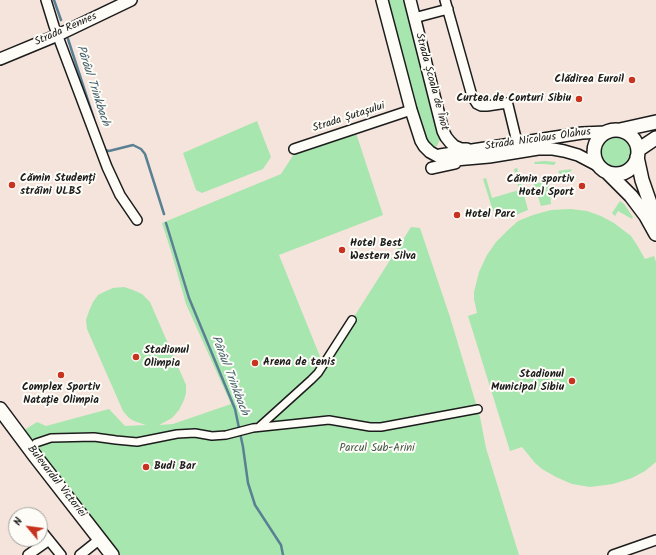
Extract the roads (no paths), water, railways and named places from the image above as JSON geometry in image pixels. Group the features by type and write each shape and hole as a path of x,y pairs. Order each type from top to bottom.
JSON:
{"main road":[{"path":"656,122 620,130 610,130 598,138 594,148 595,157 603,169 631,196 646,216 656,234"},
{"path":"620,130 632,137 637,145 642,180 656,220"},
{"path":"603,169 618,174 628,170 636,162 638,153 656,138"},
{"name":"Bulevardul Victoriei","path":"0,409 112,555"}],"street":[{"path":"46,0 107,167 120,195 136,220"},
{"name":"Strada Rennes","path":"0,59 58,35 131,0"},
{"path":"382,0 411,110 421,141 426,149 436,155 472,154"},
{"name":"Strada Școala de Înot","path":"410,0 446,137 454,146 472,154"},
{"path":"414,18 446,5 472,96 476,104 481,106 505,103 508,104 517,142"},
{"name":"Strada Șutașului","path":"294,149 411,110"},
{"name":"Strada Nicolaus Olahus","path":"472,154 488,148 517,142 582,133 606,132"},
{"name":"Strada Nicolaus Olahus","path":"472,154 553,149 578,155 603,169"},
{"path":"432,168 472,154"},
{"path":"256,427 311,380 318,372 352,320"},
{"path":"36,444 51,438 94,437 137,442 195,432 212,436 226,435 256,427 329,420 370,427 382,427 478,409"},
{"path":"80,555 100,539"},
{"path":"28,555 49,540 61,555"},
{"path":"613,555 656,540"}],"waterway":[{"name":"Pârâul Trinkbach","path":"54,0 61,20"},
{"name":"Pârâul Trinkbach","path":"68,39 94,119"},
{"name":"Pârâul Trinkbach","path":"104,148 105,150 109,151 133,145 141,149 145,154 164,214"},
{"name":"Pârâul Trinkbach","path":"166,223 189,298 235,409 243,447 248,483 255,505 281,545 283,555"}],"place":[{"name":"Clădirea Euroil","path":"632,80"},
{"name":"Curtea de Conturi Sibiu","path":"579,99"},
{"name":"Cămin Studenți străini ULBS","path":"12,185"},
{"name":"Cămin sportiv Hotel Sport","path":"582,186"},
{"name":"Hotel Parc","path":"457,215"},
{"name":"Hotel Best Western Silva","path":"342,250"},
{"name":"Stadionul Olimpia","path":"136,357"},
{"name":"Arena de tenis","path":"255,363"},
{"name":"Complex Sportiv Natație Olimpia","path":"61,375"},
{"name":"Stadionul Municipal Sibiu","path":"572,381"},
{"name":"Budi Bar","path":"146,467"}],"park label":[{"name":"Parcul Sub-Arini","path":"377,449"}]}
